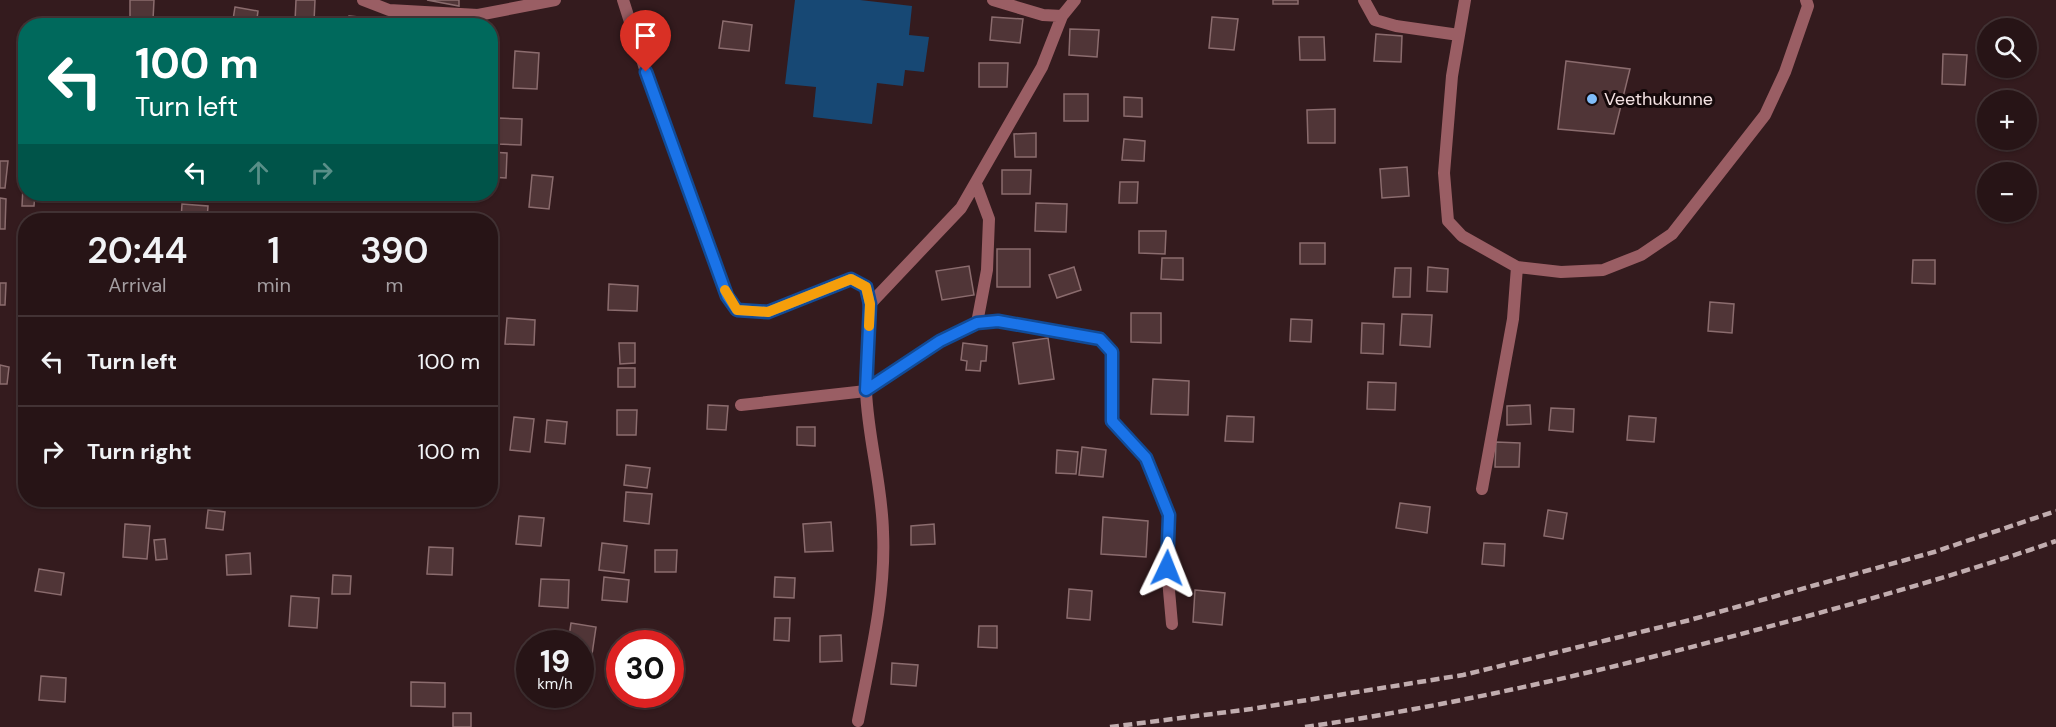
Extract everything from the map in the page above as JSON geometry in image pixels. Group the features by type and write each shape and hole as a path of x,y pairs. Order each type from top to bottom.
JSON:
{"street":[{"path":"363,0 389,10 478,15 555,0"},
{"path":"623,0 646,72 723,284 737,310 768,312 851,279 866,287 870,304 866,390 883,533 881,585 874,638 858,721"},
{"path":"993,0 1043,15 1062,16"},
{"path":"870,304 961,208 1042,67 1062,16 1075,0"},
{"path":"1364,0 1375,20 1459,35"},
{"path":"1465,0 1452,76 1444,173 1448,221 1462,236 1517,267 1561,272 1603,270 1641,255 1672,234 1765,115 1785,72 1808,6 1806,0"},
{"path":"976,184 989,219 987,270 977,323"},
{"path":"1482,489 1514,318 1517,267"},
{"path":"741,405 866,390 940,341 977,323 998,321 1100,339 1112,352 1112,421 1146,458 1169,515 1167,568 1172,624"}],"water":[{"path":"795,0 860,0 912,6 909,35 929,37 924,72 905,70 903,86 877,83 872,124 813,117 816,87 785,84"}],"building":[{"path":"130,0 154,0 153,18 130,18"},
{"path":"296,0 315,0 314,18 295,18"},
{"path":"427,0 459,0 459,6"},
{"path":"1273,0 1298,0 1298,4 1273,4"},
{"path":"235,7 258,11 257,18 233,18"},
{"path":"992,17 1023,19 1020,43 990,40"},
{"path":"1212,17 1238,19 1234,50 1209,48"},
{"path":"723,21 752,25 749,51 719,48"},
{"path":"1070,29 1099,30 1097,57 1069,55"},
{"path":"1376,34 1402,36 1401,62 1374,61"},
{"path":"1299,37 1324,37 1325,60 1300,60"},
{"path":"515,51 539,53 537,89 513,88"},
{"path":"1943,54 1967,55 1965,85 1942,84"},
{"name":"Veethukunne","path":"1566,61 1630,69 1614,134 1558,129"},
{"path":"979,63 1008,63 1007,87 979,87"},
{"path":"1064,94 1088,94 1088,121 1064,121"},
{"path":"1124,97 1142,98 1142,117 1124,116"},
{"path":"1335,109 1335,143 1308,143 1307,110"},
{"path":"499,118 522,119 521,145 498,144"},
{"path":"1036,133 1036,157 1015,157 1014,134"},
{"path":"1124,139 1145,141 1144,161 1122,160"},
{"path":"498,152 507,153 506,178 498,178"},
{"path":"0,161 8,161 5,188 0,188"},
{"path":"1407,167 1409,196 1382,198 1380,169"},
{"path":"1002,170 1031,170 1030,194 1002,194"},
{"path":"532,175 553,177 549,209 529,207"},
{"path":"1120,182 1138,182 1137,203 1119,203"},
{"path":"0,198 6,199 5,229 0,229"},
{"path":"22,201 34,201 34,206 22,206"},
{"path":"1036,203 1067,204 1066,232 1035,231"},
{"path":"182,204 208,206 208,213 181,213"},
{"path":"1139,231 1166,231 1165,254 1139,253"},
{"path":"1300,243 1325,243 1325,264 1300,264"},
{"path":"997,249 1030,249 1030,287 997,287"},
{"path":"1162,258 1183,258 1183,280 1161,279"},
{"path":"1913,260 1935,260 1935,284 1912,283"},
{"path":"969,266 974,295 942,300 936,271"},
{"path":"1074,267 1081,290 1057,298 1049,275"},
{"path":"1428,267 1448,269 1447,292 1427,291"},
{"path":"1395,268 1411,268 1410,297 1393,297"},
{"path":"0,283 6,283 5,305 0,305"},
{"path":"609,284 638,286 637,311 608,310"},
{"path":"1710,302 1734,304 1732,333 1708,331"},
{"path":"1131,313 1161,313 1161,343 1131,342"},
{"path":"1402,314 1432,315 1430,347 1400,345"},
{"path":"507,318 535,320 534,345 505,344"},
{"path":"1291,319 1312,320 1311,342 1290,341"},
{"path":"1362,323 1384,324 1383,354 1361,353"},
{"path":"1048,338 1054,379 1019,384 1013,343"},
{"path":"619,343 635,343 635,363 620,364"},
{"path":"963,343 987,346 986,361 981,361 980,371 966,370 967,361 961,360"},
{"path":"0,365 9,367 7,384 0,384"},
{"path":"618,368 635,368 635,387 618,387"},
{"path":"1153,379 1189,381 1188,415 1151,414"},
{"path":"1368,382 1396,383 1395,410 1367,409"},
{"path":"708,405 728,406 726,430 707,429"},
{"path":"1530,405 1531,424 1507,425 1507,406"},
{"path":"1551,408 1574,409 1573,432 1549,430"},
{"path":"617,410 637,410 636,435 617,435"},
{"path":"1227,416 1254,417 1253,442 1225,441"},
{"path":"1629,416 1656,418 1654,442 1627,440"},
{"path":"514,417 534,419 530,452 510,450"},
{"path":"547,420 567,422 565,444 545,442"},
{"path":"797,427 815,427 815,446 797,445"},
{"path":"1496,442 1520,443 1519,467 1495,467"},
{"path":"1082,447 1106,450 1103,477 1079,475"},
{"path":"1057,450 1078,452 1076,474 1056,473"},
{"path":"626,465 650,468 647,488 624,485"},
{"path":"626,492 652,494 649,524 624,521"},
{"path":"1400,503 1430,507 1427,533 1396,528"},
{"path":"208,510 225,512 223,530 206,528"},
{"path":"1548,510 1567,513 1563,539 1544,536"},
{"path":"519,516 544,518 541,546 516,544"},
{"path":"1103,517 1148,521 1146,557 1101,554"},
{"path":"831,522 833,551 805,552 803,524"},
{"path":"125,524 150,526 147,559 123,557"},
{"path":"934,524 935,544 911,545 911,526"},
{"path":"165,539 167,559 156,560 154,540"},
{"path":"602,543 627,546 624,573 599,570"},
{"path":"1484,543 1505,544 1504,566 1482,564"},
{"path":"429,547 453,548 452,575 427,574"},
{"path":"655,550 677,550 676,572 655,572"},
{"path":"250,553 251,574 227,575 226,555"},
{"path":"39,569 64,573 61,595 35,591"},
{"path":"333,575 351,576 350,594 332,594"},
{"path":"604,577 629,580 627,602 602,600"},
{"path":"775,577 795,578 794,598 774,597"},
{"path":"541,579 569,580 568,608 539,606"},
{"path":"1069,589 1092,591 1090,620 1067,618"},
{"path":"1195,590 1225,593 1222,625 1193,622"},
{"path":"291,596 319,598 317,628 289,626"},
{"path":"775,618 790,618 789,641 774,640"},
{"path":"571,623 596,627 594,641 594,630 570,630"},
{"path":"979,626 997,626 997,648 978,647"},
{"path":"841,635 842,661 820,662 820,636"},
{"path":"892,663 918,665 916,686 891,684"},
{"path":"41,676 66,678 65,702 39,700"},
{"path":"411,682 445,683 445,707 411,706"},
{"path":"453,713 471,713 471,727 453,727"}],"railway":[{"path":"1110,727 1251,709 1463,675 1690,620 1934,552 2056,511"},
{"path":"1305,727 1475,697 1644,659 1869,599 2056,541"}],"slow traffic":[{"path":"725,290 737,310 768,312 851,279 866,287 870,304 869,326"}],"place":[{"name":"Veethukunne","path":"1592,99"}],"route":[{"path":"646,72 727,296 737,310 768,312 851,279 866,287 870,304 866,390 940,341 977,323 998,321 1100,339 1112,352 1112,421 1146,458 1169,515 1167,568"}]}
